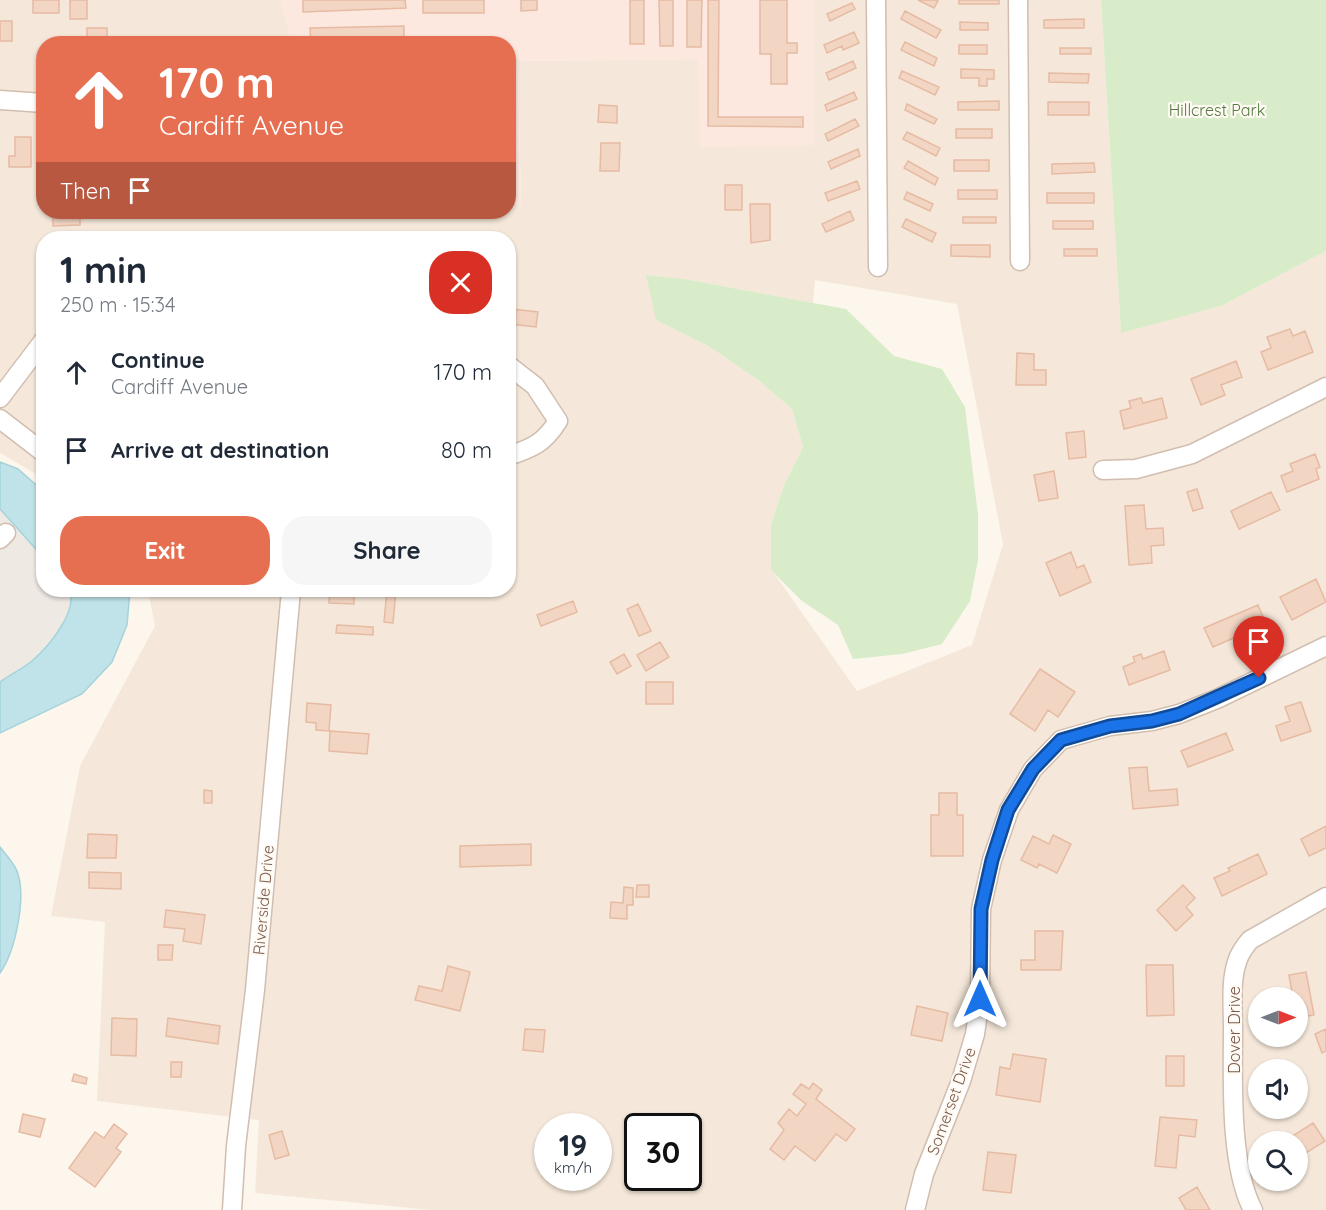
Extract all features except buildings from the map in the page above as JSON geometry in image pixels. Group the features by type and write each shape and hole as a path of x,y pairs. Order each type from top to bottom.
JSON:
{"street":[{"path":"876,0 878,267"},
{"path":"1018,0 1020,261"},
{"path":"0,100 36,102"},
{"path":"0,398 36,351"},
{"path":"516,371 535,386 558,421 548,436 534,448 516,454"},
{"path":"1103,470 1136,469 1192,454 1326,387"},
{"path":"0,419 36,447"},
{"name":"Riverside Drive","path":"232,1210 236,1146 255,990 290,597"},
{"name":"Somerset Drive","path":"915,1210 924,1174 961,1082 975,1034 980,999 981,909 992,860 1008,810 1033,769 1061,740 1110,726 1152,721 1179,714 1217,699 1326,646"},
{"name":"Dover Drive","path":"1253,1210 1244,1184 1235,1121 1233,1058 1235,971 1243,948 1251,940 1326,897"}],"shaded area":[{"path":"0,0 281,0 290,36 36,36 36,219 516,219 516,204 521,204 518,61 698,59 814,144 814,0 1101,0 1121,332 1221,306 1326,251 1326,1210 431,1210 255,1193 259,1120 97,1101 105,922 51,916 80,766 155,626 149,597 516,597 516,231 36,231 36,474 0,453","holes":["690,280 813,303 815,280 957,304 1003,544 972,645 857,691 771,569 771,525 784,485 803,447 792,409 758,380 710,347 656,320"]},
{"path":"281,0 814,0 814,145 700,147 698,59 518,61 521,205 516,205 516,36 290,36"},
{"path":"0,509 36,549 36,597 73,598 62,627 32,661 0,682"}],"green space":[{"name":"Hillcrest Park","path":"1101,0 1326,0 1326,251 1221,306 1121,333"},
{"path":"646,275 690,280 846,309 894,356 942,369 965,407 978,515 978,560 970,601 942,644 902,654 853,659 838,625 802,601 771,570 771,525 784,485 803,447 792,409 758,380 710,347 656,320"}],"water":[{"path":"0,462 18,469 36,485 36,549 0,509"},
{"path":"71,597 129,597 127,625 112,662 82,694 0,733 0,682 32,661 46,647 66,619"},
{"path":"0,847 17,871 21,897 18,925 10,952 0,973"}],"route":[{"path":"980,999 981,909 992,860 1008,810 1033,769 1061,740 1110,726 1152,721 1179,714 1217,699 1259,678"}]}
